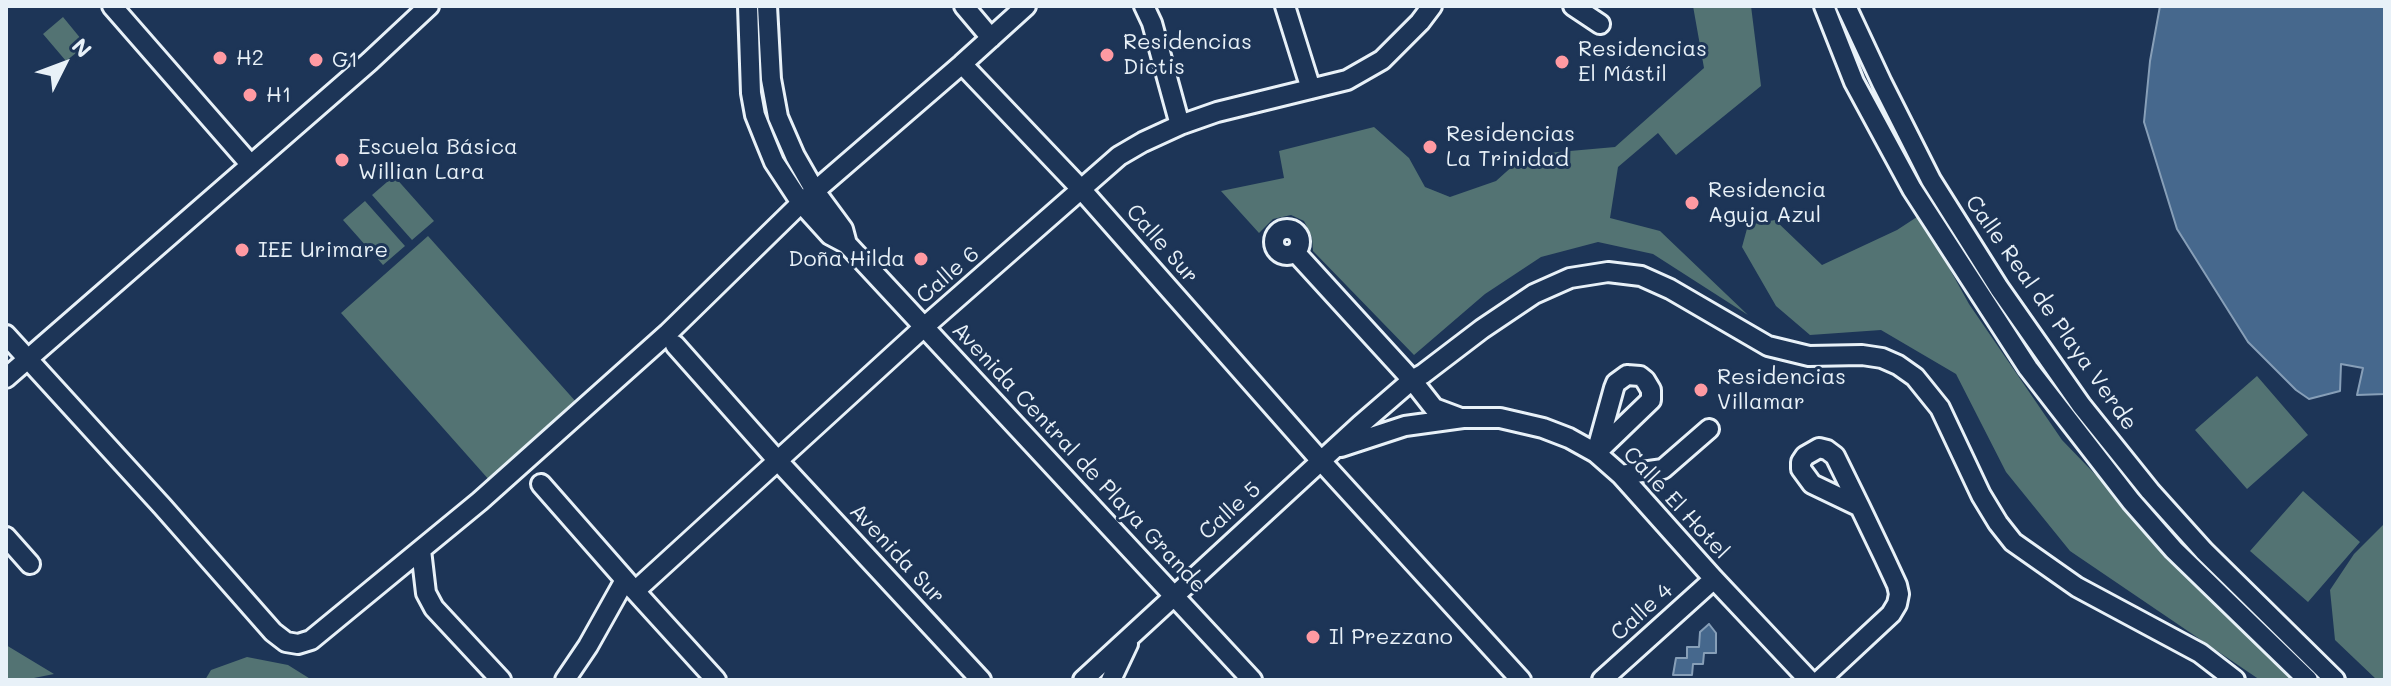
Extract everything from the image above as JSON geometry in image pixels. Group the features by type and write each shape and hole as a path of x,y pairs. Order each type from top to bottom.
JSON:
{"street":[{"path":"112,6 250,164"},
{"path":"6,378 369,62 429,6"},
{"path":"748,6 749,70 755,115 774,162 808,197"},
{"path":"767,6 771,79 778,117 808,197"},
{"path":"964,6 991,38"},
{"path":"6,335 273,632 286,642 298,644 311,640 480,501 668,333 808,197 1026,6"},
{"path":"1144,6 1152,23 1180,125"},
{"path":"1285,6 1311,89"},
{"name":"Calle 6","path":"565,680 630,586 778,461 924,327 1119,156 1180,125 1217,112 1347,80 1382,60 1432,6"},
{"path":"1573,6 1600,24"},
{"name":"Calle Real de Playa Verde","path":"1824,6 1854,82 1912,189 2028,368 2081,439 2134,505 2190,565 2328,678"},
{"name":"Calle Real de Playa Verde","path":"1846,6 1931,180 1999,288 2097,425 2308,680"},
{"name":"Calle Sur","path":"962,64 1327,455 1521,680"},
{"path":"1912,189 1931,180"},
{"name":"Avenida Central de Playa Grande","path":"808,197 823,215 843,229 847,244 1252,680"},
{"path":"1296,253 1434,408 1463,418"},
{"name":"Calle 5","path":"1083,680 1412,380 1534,294 1570,278 1608,272 1641,276 1670,289 1768,346 1809,356 1862,355 1882,358 1898,365 1930,392 1951,427 1981,495 2013,542 2077,587 2200,653 2235,680"},
{"path":"1982,298 1999,288"},
{"name":"Avenida Sur","path":"675,345 981,680"},
{"path":"2028,368 2046,356"},
{"name":"Calle El Hotel","path":"1327,455 1405,426 1463,418 1500,418 1569,438 1596,453 1621,475 1809,680"},
{"path":"2081,439 2097,425"},
{"path":"1621,475 1663,469 1709,429"},
{"path":"541,484 716,680"},
{"path":"2134,505 2150,491"},
{"path":"1820,680 1891,614 1899,598 1897,585 1860,507"},
{"path":"6,537 30,564"},
{"path":"421,550 426,593 434,608 501,680"},
{"path":"2190,565 2204,551"},
{"name":"Calle 4","path":"1602,680 1714,579"},
{"path":"1111,680 1135,631"}],"green space":[{"path":"1693,6 1751,6 1761,86 1676,155 1658,133 1618,167 1610,218 1660,231 1748,315 1653,254 1598,242 1541,257 1485,294 1414,355 1313,251 1312,237 1304,221 1291,215 1273,219 1259,233 1221,191 1284,178 1279,151 1374,127 1409,158 1425,187 1450,197 1496,181 1525,155 1615,147 1704,68"},
{"path":"63,17 86,45 66,61 43,34"},
{"path":"394,176 434,221 412,240 372,195"},
{"path":"365,201 405,246 383,265 343,220"},
{"path":"1920,215 1969,304 2062,440 2294,680 2260,680 2070,551 2006,472 1956,374 1881,330 1810,335 1776,306 1742,247 1748,225 1775,220 1822,265 1897,230"},
{"path":"428,236 577,403 490,481 341,313"},
{"path":"2257,376 2308,435 2247,489 2195,430"},
{"path":"2303,491 2360,542 2308,602 2250,551"},
{"path":"2385,523 2385,680 2377,680 2335,640 2330,590 2354,554"},
{"path":"6,645 54,674 6,680"},
{"path":"247,657 288,665 312,680 205,680 211,670"}],"water":[{"path":"2160,6 2385,6 2385,394 2357,395 2363,368 2341,364 2340,391 2309,399 2296,390 2248,342 2177,229 2144,122"},
{"path":"1709,624 1716,633 1716,653 1704,653 1703,664 1693,664 1692,675 1673,675 1676,658 1687,658 1687,647 1699,647 1700,632"}],"place":[{"name":"Residencias Dictis","path":"1107,55"},
{"name":"H2","path":"220,58"},
{"name":"G1","path":"316,60"},
{"name":"Residencias El Mástil","path":"1562,62"},
{"name":"H1","path":"250,95"},
{"name":"Residencias La Trinidad","path":"1430,147"},
{"name":"Escuela Básica Willian Lara","path":"342,160"},
{"name":"Residencia Aguja Azul","path":"1692,203"},
{"name":"IEE Urimare","path":"242,250"},
{"name":"Doña Hilda","path":"921,259"},
{"name":"Residencias Villamar","path":"1701,390"},
{"name":"Il Prezzano","path":"1313,637"}]}
